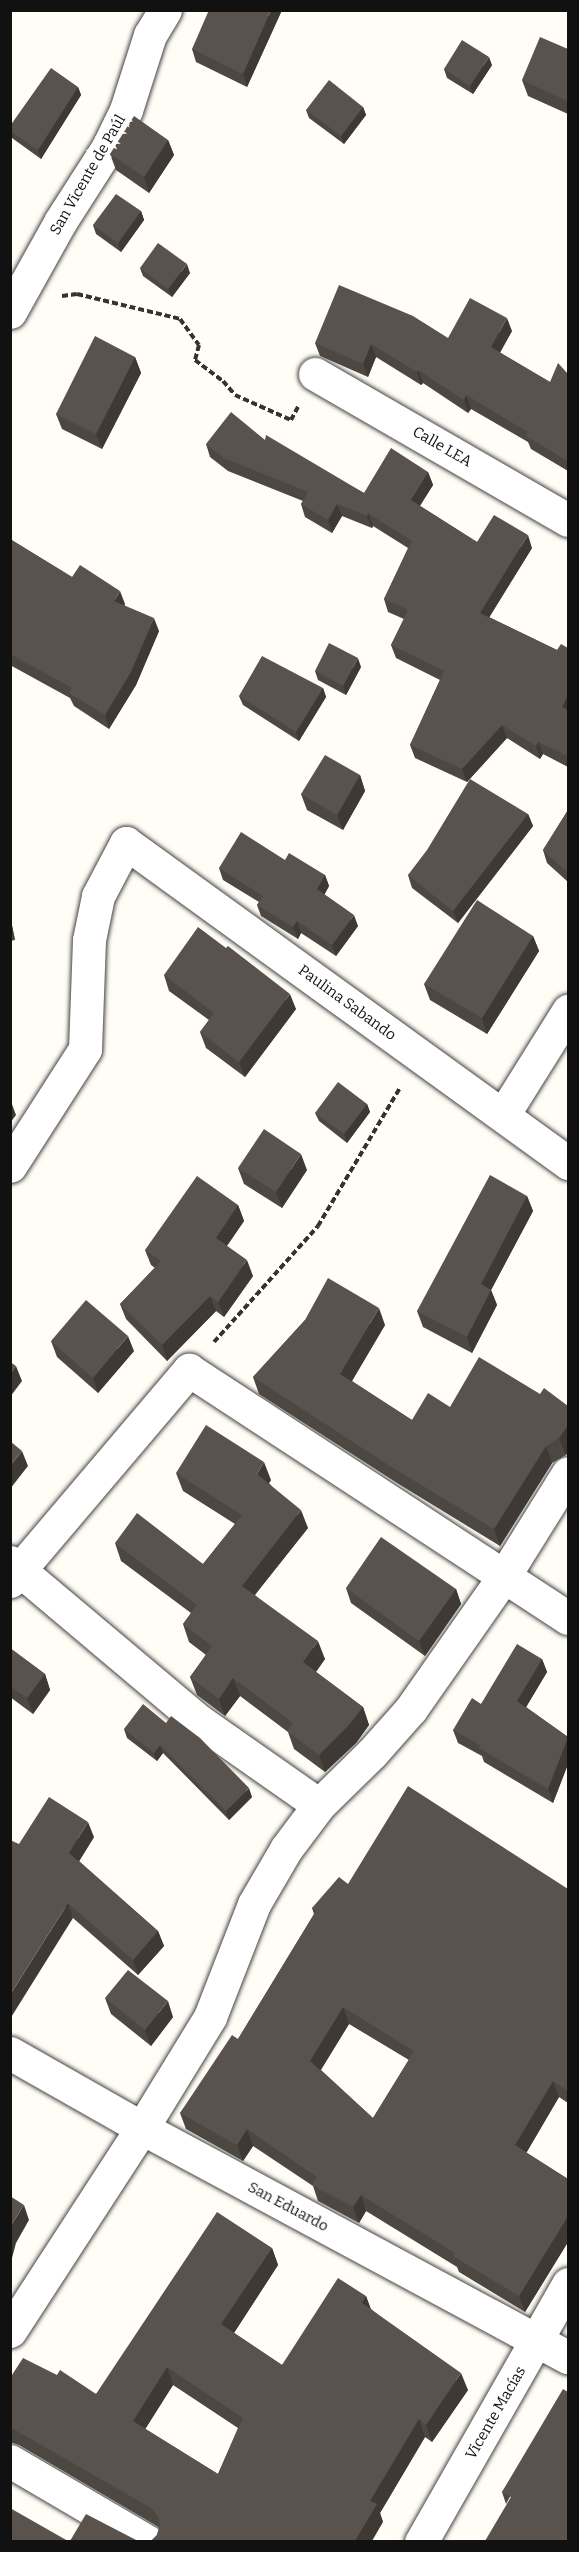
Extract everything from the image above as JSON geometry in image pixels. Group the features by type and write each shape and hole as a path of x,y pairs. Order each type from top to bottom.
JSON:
{"street":[{"name":"San Vicente de Paúl","path":"13,307 60,222 108,147 126,110 150,35 165,10"},
{"name":"Calle LEA","path":"315,374 568,520"},
{"name":"Paulina Sabando","path":"10,1166 86,1049 89,940 98,896 126,843 568,1162"},
{"path":"503,1115 568,1011"},
{"path":"319,1805 199,1721 13,1571 116,1460 189,1370 568,1618"},
{"path":"10,2331 142,2128 210,2017 254,1904 286,1849 319,1805 372,1753 411,1709 504,1576 568,1473"},
{"name":"San Eduardo","path":"10,2053 142,2128 568,2357"},
{"name":"Vicente Macías","path":"421,2541 537,2342 568,2284"},
{"path":"10,2461 148,2541"}],"path":[{"path":"13,307 77,294 180,320 199,345 195,360 223,381 235,395 291,420 315,374"},
{"path":"189,1370 318,1226 420,1056"}],"building":[{"path":"209,10 271,10 243,74 192,49"},
{"path":"540,37 568,49 567,101 522,80"},
{"path":"462,40 489,57 470,86 444,69"},
{"path":"51,68 78,87 38,150 10,131 10,126"},
{"path":"329,80 363,107 341,136 306,110"},
{"path":"134,116 168,140 144,177 110,154"},
{"path":"116,194 141,211 118,243 93,225"},
{"path":"158,243 187,264 168,289 140,268"},
{"path":"339,285 413,316 448,338 470,298 507,318 491,347 550,382 558,363 568,374 568,461 526,436 528,432 466,395 464,400 418,370 417,372 371,344 363,364 315,343"},
{"path":"95,336 135,357 96,434 56,414"},
{"path":"231,412 265,440 266,435 364,493 391,448 428,472 411,500 477,542 494,515 528,535 480,613 557,650 561,644 568,648 568,695 562,707 568,710 568,756 538,742 536,746 502,725 462,769 410,745 444,671 391,645 408,610 384,599 412,541 368,513 367,516 337,504 328,520 301,504 308,492 224,458 206,444"},
{"path":"10,539 72,577 80,565 120,591 114,601 154,618 131,672 105,715 69,693 72,688 10,654"},
{"path":"329,643 358,658 343,686 315,671"},
{"path":"262,656 323,688 296,732 239,696"},
{"path":"325,755 360,775 337,815 301,794"},
{"path":"470,779 528,814 453,911 408,875 427,850"},
{"path":"568,810 568,873 543,850"},
{"path":"241,832 285,860 289,853 325,875 317,889 354,915 332,945 297,921 293,927 257,905 263,896 219,868"},
{"path":"477,900 533,936 482,1018 424,984"},
{"path":"198,927 226,948 228,946 290,994 239,1062 200,1032 214,1013 164,975"},
{"path":"338,1082 367,1104 344,1134 315,1113"},
{"path":"264,1129 301,1154 276,1192 238,1168"},
{"path":"490,1175 527,1196 481,1284 491,1290 467,1337 417,1311"},
{"path":"197,1176 238,1205 216,1238 247,1260 218,1302 210,1296 162,1345 120,1304 161,1261 145,1250"},
{"path":"328,1278 379,1308 340,1374 412,1420 428,1393 450,1407 479,1357 540,1394 544,1388 568,1406 568,1425 559,1438 546,1446 494,1529 390,1466 253,1377 305,1320"},
{"path":"86,1300 128,1336 93,1378 51,1341"},
{"path":"10,1362 16,1366 10,1374"},
{"path":"206,1425 264,1462 257,1474 301,1510 242,1586 318,1641 303,1662 363,1707 349,1725 319,1755 287,1731 293,1723 233,1678 219,1699 190,1677 212,1646 183,1624 197,1605 115,1543 137,1513 203,1564 242,1515 176,1473"},
{"path":"10,1441 22,1451 10,1466"},
{"path":"381,1537 456,1589 419,1641 346,1588"},
{"path":"517,1644 542,1659 517,1701 568,1737 548,1789 453,1730 472,1698 481,1704"},
{"path":"10,1648 45,1674 27,1698 10,1686"},
{"path":"143,1704 166,1723 171,1716 200,1738 249,1788 226,1811 160,1745 154,1753 124,1729"},
{"path":"408,1786 568,1889 568,2091 553,2081 515,2145 568,2179 568,2216 519,2296 453,2256 455,2253 361,2195 353,2207 312,2185 317,2177 247,2129 237,2145 180,2113 232,2035 238,2039 316,1911 312,1908 339,1877 348,1884","holes":["343,2007 414,2051 373,2118 310,2061"]},
{"path":"49,1797 88,1822 69,1853 158,1931 133,1960 68,1903 10,1995 10,1840 19,1844"},
{"path":"128,1970 168,2001 145,2030 105,1998"},
{"path":"10,2196 24,2205 10,2227"},
{"path":"217,2212 272,2248 221,2324 282,2365 338,2278 366,2296 362,2303 461,2373 426,2425 419,2419 370,2501 377,2504 355,2541 151,2541 157,2535 160,2525 158,2516 151,2508 10,2427 10,2378 23,2358 57,2375 60,2370 96,2394","holes":["167,2367 243,2418 218,2474 133,2421"]},
{"path":"563,2389 568,2392 568,2541 485,2541 511,2497 502,2492"},
{"path":"10,2508 68,2541 10,2541"},
{"path":"86,2514 138,2541 70,2541"}]}
